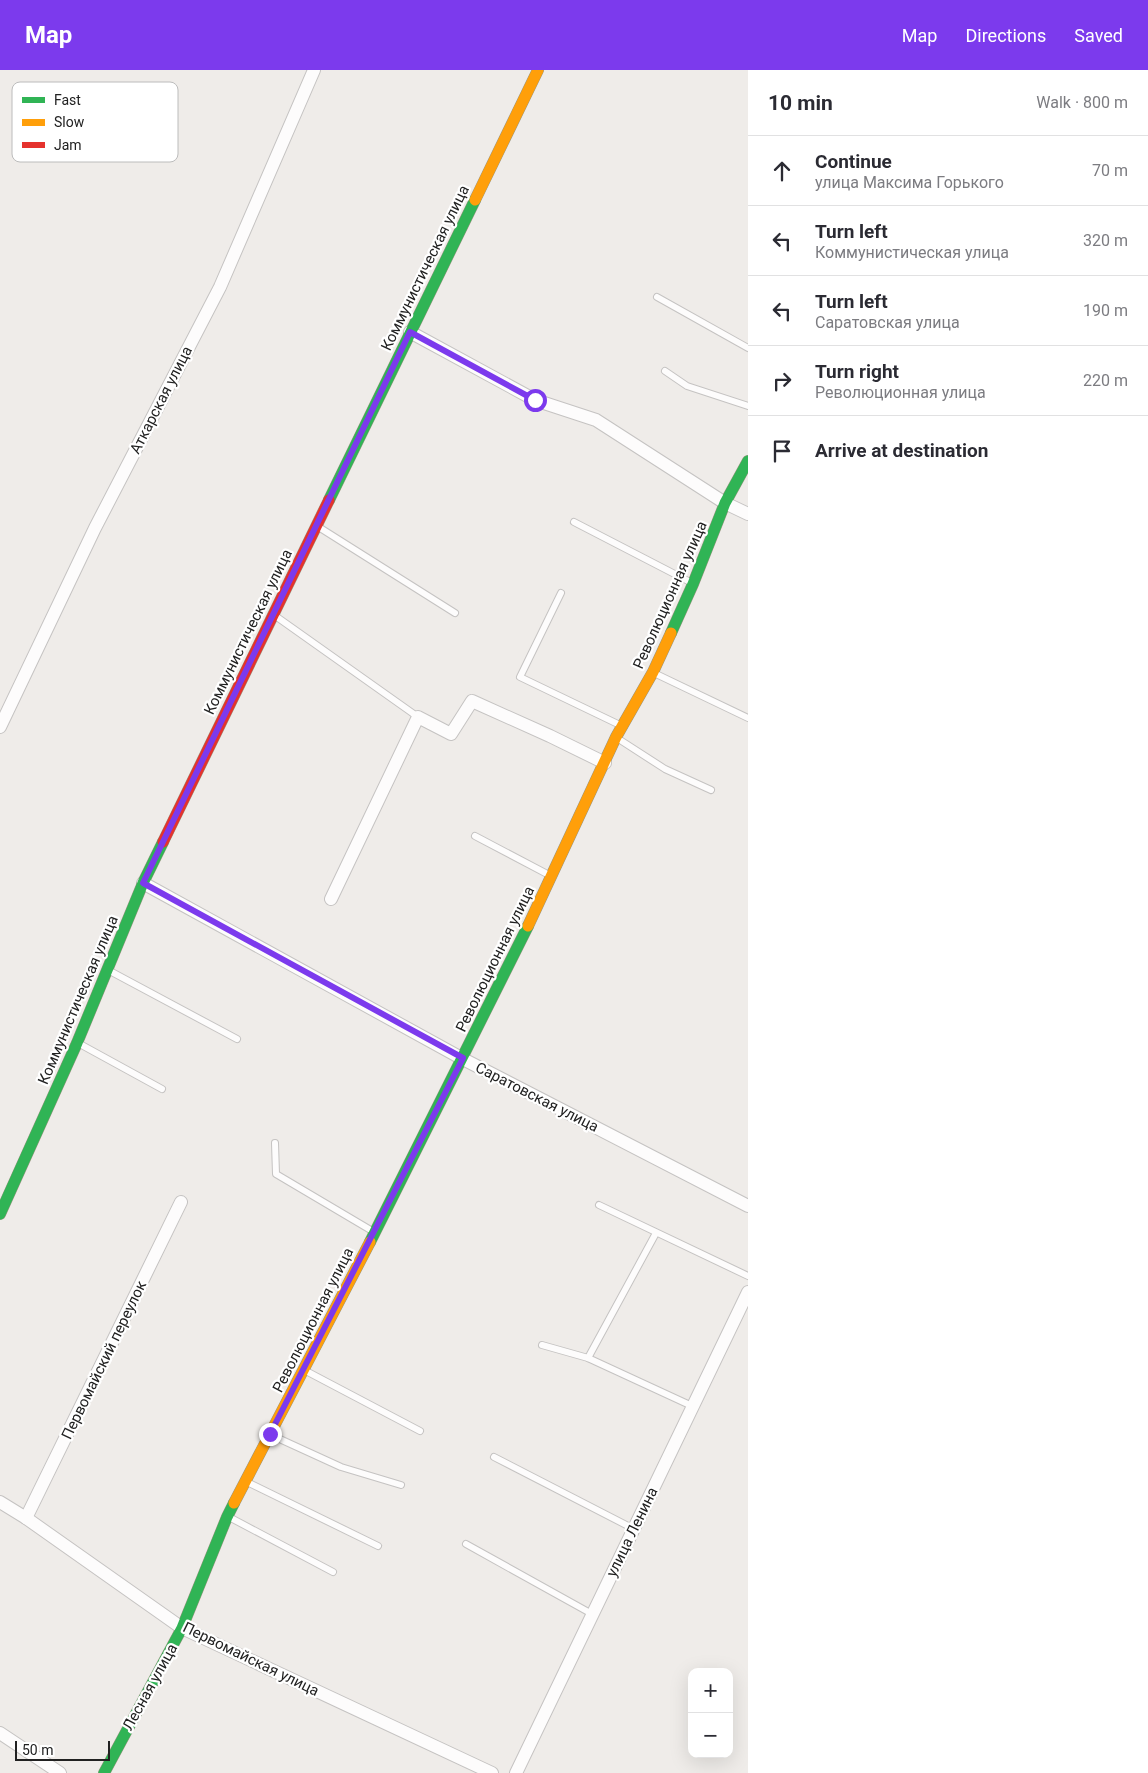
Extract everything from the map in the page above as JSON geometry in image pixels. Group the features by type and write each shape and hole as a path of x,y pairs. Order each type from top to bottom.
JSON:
{"street":[{"name":"Аткарская улица","path":"0,727 94,528 220,287 314,70"},
{"name":"Коммунистическая улица","path":"0,1214 77,1043 143,883 538,70"},
{"path":"410,332 535,400 596,420 726,503 748,514"},
{"name":"Революционная улица","path":"182,1628 227,1517 375,1233 463,1058 552,877 616,737 653,672 693,584 726,503 748,461"},
{"path":"331,899 418,717 451,734 472,701 550,736 605,764"},
{"name":"Саратовская улица","path":"143,883 463,1058 748,1206"},
{"name":"Первомайский переулок","path":"26,1518 181,1202"},
{"name":"улица Ленина","path":"516,1773 748,1292"},
{"name":"Первомайская улица","path":"0,1502 26,1518 182,1628 492,1773"},
{"name":"Лесная улица","path":"104,1773 182,1628"},
{"path":"0,1733 60,1773"}],"lane":[{"path":"657,297 748,348"},
{"path":"665,372 687,386 748,406"},
{"path":"574,522 693,584"},
{"path":"316,526 455,613"},
{"path":"561,593 520,677 623,727"},
{"path":"273,614 418,717"},
{"path":"653,672 748,718"},
{"path":"616,737 665,769 711,790"},
{"path":"475,836 552,877"},
{"path":"108,969 237,1039"},
{"path":"77,1043 162,1089"},
{"path":"275,1143 276,1174 375,1233"},
{"path":"599,1205 748,1276"},
{"path":"588,1358 656,1233"},
{"path":"542,1345 588,1358 692,1406"},
{"path":"304,1370 420,1431"},
{"path":"270,1434 341,1467 401,1485"},
{"path":"494,1457 634,1529"},
{"path":"246,1482 378,1546"},
{"path":"227,1517 333,1572"},
{"path":"466,1544 592,1614"}],"traffic: fast":[{"path":"329,500 475,200"},
{"path":"671,633 693,584 725,503 748,461"},
{"path":"0,1214 77,1043 143,883 163,842"},
{"path":"370,1242 528,926"},
{"path":"104,1773 182,1628 234,1503"}],"traffic: slow":[{"path":"475,200 538,70"},
{"path":"528,926 616,737 653,672 671,633"},
{"path":"234,1503 370,1242"}],"traffic: jam":[{"path":"163,842 329,500"}],"route":[{"path":"270,1434 375,1233 463,1058 143,883 410,332 535,400"}]}
